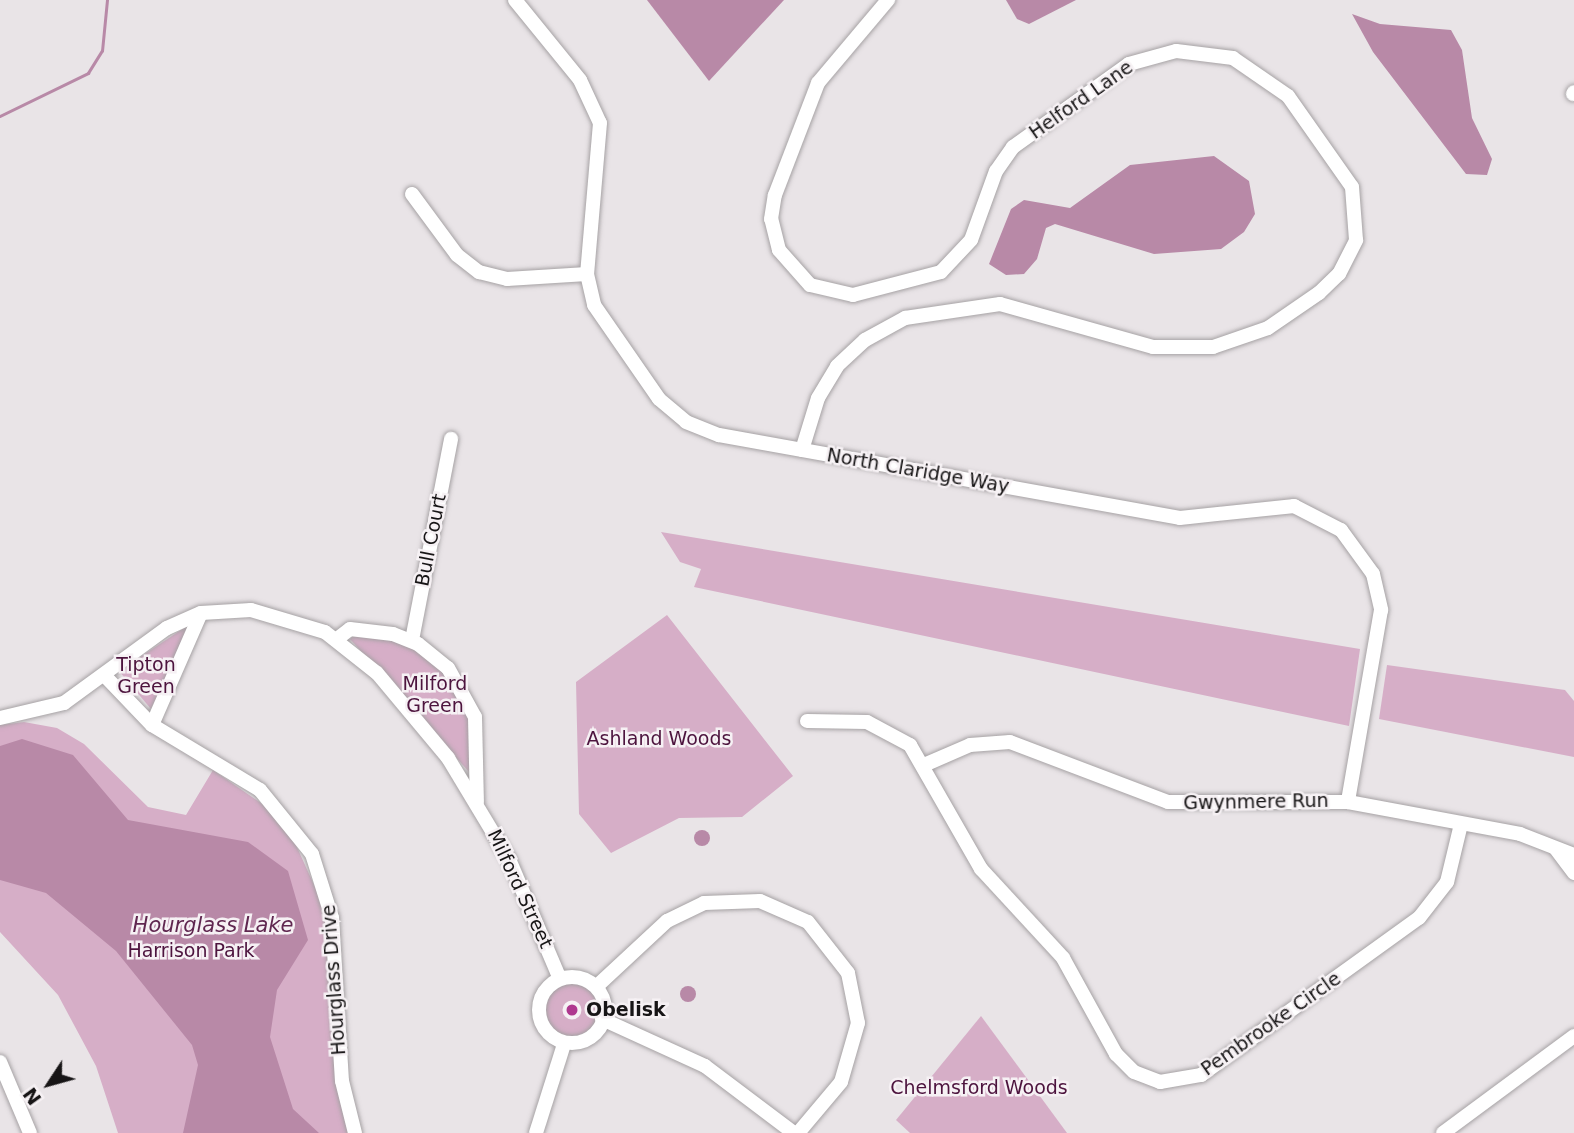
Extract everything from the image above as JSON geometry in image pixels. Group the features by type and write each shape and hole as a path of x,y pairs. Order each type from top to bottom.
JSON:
{"street":[{"name":"North Claridge Way","path":"515,0 580,80 600,123 587,274 605,325 667,408 706,431 1180,518 1284,504 1327,519 1367,564 1380,600 1348,802"},
{"name":"Helford Lane","path":"802,450 818,398 837,366 897,321 1000,304 1153,347 1213,348 1268,328 1319,293 1348,260 1357,231 1349,181 1281,88 1233,58 1176,51 1123,68 1013,147 996,171 971,240 941,272 861,294 818,289 790,268 779,250 771,219 775,195 818,83 888,0"},
{"path":"412,194 457,255 487,276 587,274"},
{"name":"Bull Court","path":"412,640 451,439"},
{"name":"Milford Street","path":"0,718 55,707 167,628 201,613 251,610 337,639 403,701 477,802 520,882 559,978"},
{"path":"152,724 201,613"},
{"name":"Milford Street","path":"337,639 360,629 412,640 444,663 468,698 477,729 477,802"},
{"name":"Hourglass Drive","path":"104,675 152,724 260,790 312,854 330,904 342,1081 355,1133"},
{"name":"Pembrooke Circle","path":"807,721 832,717 878,725 910,746 925,765 974,859 1063,958 1116,1054 1134,1072 1160,1082 1201,1075 1419,918 1447,882 1461,824"},
{"name":"Gwynmere Run","path":"925,765 970,745 1010,742 1168,802 1348,802 1520,834 1574,855"},
{"path":"1556,849 1574,873"},
{"path":"597,986 667,921 704,904 760,901 808,922 845,967 858,1023 841,1082 796,1133 705,1066 602,1019"},
{"path":"580,976 597,986 602,1019 587,1040 564,1044 547,1031 541,1013 559,978 580,976"},
{"path":"1443,1133 1574,1036"},
{"path":"536,1133 564,1044"},
{"path":"0,1062 30,1133"},
{"path":"0,1099 17,1097"}],"green space":[{"path":"661,532 1360,649 1349,726 694,587 701,569 680,562"},
{"name":"Ashland Woods","path":"667,615 793,776 742,817 679,818 611,853 579,814 576,682"},
{"name":"Tipton Green","path":"187,626 189,628 151,709 119,671"},
{"name":"Milford Green","path":"358,633 414,646 456,684 473,729 470,773 350,639"},
{"path":"1387,665 1565,690 1574,701 1574,757 1379,719"},
{"name":"Harrison Park","path":"24,722 57,728 84,744 148,807 186,815 213,770 271,810 291,834 324,907 335,1072 348,1133 118,1133 96,1066 58,995 0,932 0,725"},
{"path":"572,984 591,991 598,1010 591,1029 572,1036 553,1029 546,1010 553,991"},
{"name":"Chelmsford Woods","path":"981,1016 1067,1133 910,1133 896,1120"}],"water":[{"path":"647,0 784,0 709,81"},
{"path":"1006,0 1076,0 1029,24 1017,19"},
{"path":"1352,14 1380,24 1451,30 1462,50 1472,118 1492,159 1487,175 1466,174 1373,52"},
{"path":"1214,156 1249,181 1255,214 1244,232 1221,249 1154,254 1055,224 1046,228 1037,259 1024,274 1006,275 989,264 1011,209 1024,200 1070,208 1130,165"},
{"name":"Hourglass Lake","path":"22,739 73,755 128,820 248,842 288,871 308,940 277,990 270,1037 293,1109 319,1133 183,1133 198,1065 192,1045 116,951 46,893 0,880 0,746"},
{"path":"702,830 710,838 702,846 694,838"},
{"path":"688,986 694,988 694,1000 688,1002 682,1000 680,994 682,988"}],"waterway":[{"path":"0,116 88,73 102,51 107,0"}],"place":[{"name":"Obelisk","path":"572,1010"}]}
